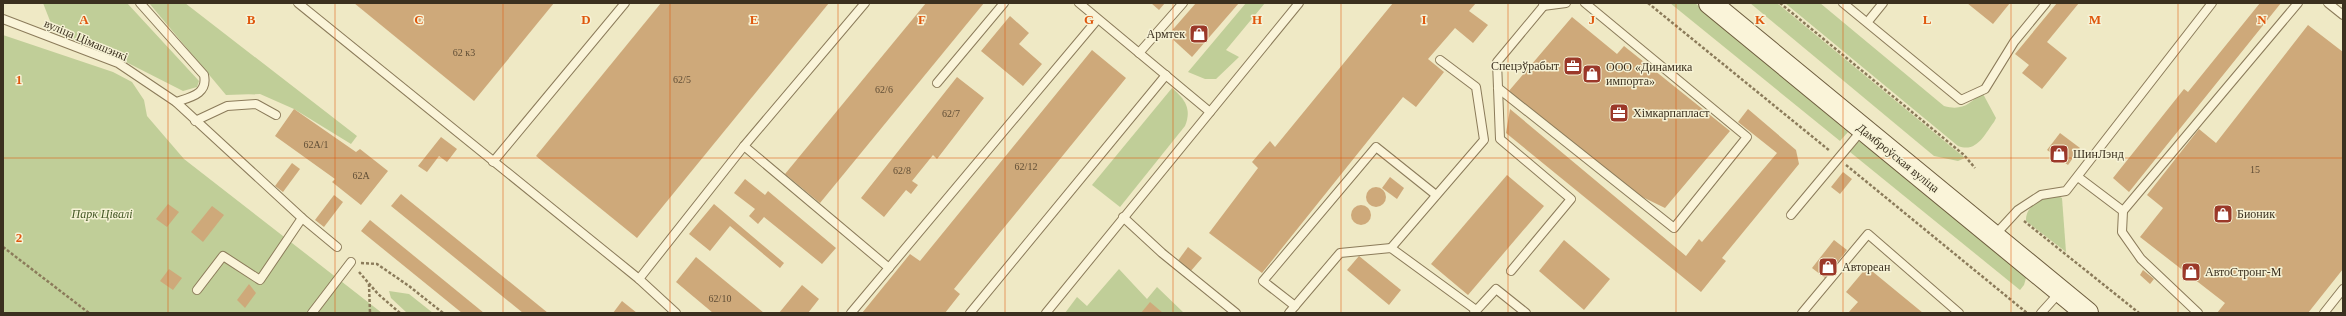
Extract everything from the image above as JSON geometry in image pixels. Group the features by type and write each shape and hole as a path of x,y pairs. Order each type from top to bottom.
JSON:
{"street":[{"name":"Дамброўская вуліца","path":"1710,3 2087,313"}],"lane":[{"path":"140,3 204,75 206,84 203,90 176,102"},
{"path":"298,3 639,279 676,313"},
{"path":"493,162 625,3"},
{"path":"639,279 744,146 865,3"},
{"path":"936,83 1004,3"},
{"path":"1079,3 1097,20 1210,112"},
{"path":"1139,54 1182,3"},
{"path":"1046,313 1299,3"},
{"path":"1511,271 1571,199 1500,139 1497,62 1545,5 1566,3"},
{"path":"1498,88 1674,228 1747,137 1585,3"},
{"path":"1843,3 1961,100 1985,90 2014,42 2046,3"},
{"path":"1870,19 1883,3"},
{"path":"1994,236 2014,213 2041,195 2066,191 2212,3"},
{"path":"2198,313 2141,259 2122,232 2123,211 2298,3"},
{"path":"2328,3 2343,15"},
{"name":"вуліца Цімашэнкі","path":"3,19 118,63 176,102 302,218 337,247"},
{"path":"852,313 1097,20"},
{"path":"1391,248 1484,140 1476,87 1440,60"},
{"path":"970,313 1166,75"},
{"path":"195,121 227,106 256,104 276,114"},
{"path":"1792,216 1863,129"},
{"path":"744,146 889,268"},
{"path":"1295,306 1263,281 1376,146 1436,195"},
{"path":"2078,177 2123,211"},
{"path":"1123,217 1162,254 1236,313"},
{"path":"197,290 223,256 260,280 302,218"},
{"path":"1802,313 1868,234 1959,313"},
{"path":"1289,313 1340,253 1391,248 1475,312 1496,289 1526,313"},
{"path":"312,313 350,262"},
{"path":"2324,313 2343,289"},
{"path":"2041,313 2061,292"}],"path":[{"path":"1780,3 1964,155 1975,168"},
{"path":"2014,213 2139,313"},
{"path":"3,246 89,313"},
{"path":"337,247 364,264 377,264 410,286 443,313"},
{"path":"350,262 400,313"},
{"path":"369,283 370,313"}],"green space":[{"path":"43,3 127,3 199,81 197,87 183,91 122,60 58,33 52,26"},
{"path":"149,3 185,3 357,136 351,144 294,109 260,94 226,95"},
{"path":"1246,3 1265,3 1226,50 1239,57 1216,79 1205,79 1188,72"},
{"path":"1670,3 1695,3 1848,132 1840,141"},
{"path":"1750,3 1777,3 1965,158 1958,161 1934,156"},
{"path":"1785,3 1820,3 1944,106 1956,108 1961,107 1974,100 1982,92 1996,118 1994,122 1975,145 1965,148 1958,146"},
{"name":"Парк Цівалі","path":"3,35 113,72 132,82 144,100 147,116 184,159 382,313 3,313"},
{"path":"1172,88 1184,100 1186,105 1188,114 1185,126 1120,207 1092,185"},
{"path":"1858,142 1864,142 2022,273 2026,278 2024,285 2020,290 1850,152"},
{"path":"2056,195 2062,198 2066,252 2026,221 2028,211 2036,203"},
{"path":"1119,269 1147,299 1157,287 1184,313 1065,313 1077,297 1087,306"},
{"path":"389,291 409,294 433,313 407,313 391,298"}],"building":[{"path":"354,3 554,3 474,101"},
{"path":"661,3 829,3 637,238 536,156"},
{"path":"926,3 984,3 820,203 785,174"},
{"path":"1151,3 1165,3 1159,10"},
{"path":"1196,3 1239,3 1192,57 1168,35"},
{"path":"1393,3 1476,3 1469,11 1488,25 1473,43 1455,28 1428,59 1444,72 1416,107 1403,97 1262,273 1209,233 1258,168 1252,162 1270,141 1275,147"},
{"path":"1967,3 2010,3 1993,24"},
{"path":"2057,3 2079,3 2047,42 2067,58 2042,89 2022,73 2029,65 2015,54"},
{"path":"2260,3 2281,3 2129,192 2113,178 2184,89 2188,92"},
{"path":"1010,16 1029,33 1019,44 1042,64 1023,86 981,51"},
{"path":"1572,17 1617,54 1624,46 1730,131 1665,208 1622,187 1508,92"},
{"path":"2308,25 2343,52 2343,269 2308,313 2217,313 2225,303 2140,237 2163,208 2147,195 2199,129 2216,143"},
{"path":"1092,50 1126,78 954,289 960,294 945,313 862,313 910,254 920,261"},
{"path":"957,77 984,98 937,159 933,155 912,181 918,185 911,194 906,190 884,217 861,198"},
{"path":"294,109 356,152 360,149 388,171 361,205 332,182 335,179 275,136"},
{"path":"1510,109 1686,256 1699,239 1702,242 1777,153 1738,122 1748,109 1796,150 1799,164 1722,258 1726,261 1701,292 1506,133"},
{"path":"2060,133 2080,148 2068,165 2047,150"},
{"path":"441,137 457,149 447,162 439,156 427,172 418,166"},
{"path":"292,163 300,169 283,192 275,186"},
{"path":"1843,172 1852,179 1840,194 1831,187"},
{"path":"1507,175 1544,206 1468,295 1431,264"},
{"path":"1390,177 1404,188 1397,199 1382,188"},
{"path":"745,179 765,195 768,191 836,248 822,264 764,217 758,224 749,216 755,209 734,193"},
{"path":"1376,187 1383,190 1386,197 1383,204 1376,207 1369,204 1366,197 1369,190"},
{"path":"401,194 548,313 523,313 391,206"},
{"path":"334,195 343,202 324,227 315,220"},
{"path":"168,204 179,212 167,227 156,219"},
{"path":"714,204 784,263 780,268 730,226 710,251 689,234"},
{"path":"1361,205 1368,208 1371,215 1368,222 1361,225 1354,222 1351,215 1354,208"},
{"path":"212,206 224,215 203,242 191,232"},
{"path":"370,220 484,313 462,313 361,231"},
{"path":"1564,240 1610,279 1584,310 1539,271"},
{"path":"1834,240 1847,250 1825,278 1812,268"},
{"path":"1188,247 1202,258 1190,272 1177,262"},
{"path":"1359,256 1401,290 1389,305 1347,270"},
{"path":"696,257 764,313 713,313 676,282"},
{"path":"1867,267 1923,313 1848,313 1858,302 1846,292"},
{"path":"169,269 182,278 173,290 160,281"},
{"path":"2143,270 2154,279 2150,284 2140,275"},
{"path":"249,284 256,293 245,308 237,300"},
{"path":"802,285 819,299 808,313 779,313"},
{"path":"622,301 637,313 613,313"},
{"path":"1150,302 1163,313 1141,313"}],"place":[{"name":"Армтек","path":"1199,34"},
{"name":"Спецэўрабыт","path":"1573,66"},
{"name":"ООО «Динамика импорта»","path":"1592,74"},
{"name":"Хімкарпапласт","path":"1619,113"},
{"name":"ШинЛэнд","path":"2059,154"},
{"name":"Бионик","path":"2223,214"},
{"name":"Автореан","path":"1828,267"},
{"name":"АвтоСтронг-М","path":"2191,272"}]}
